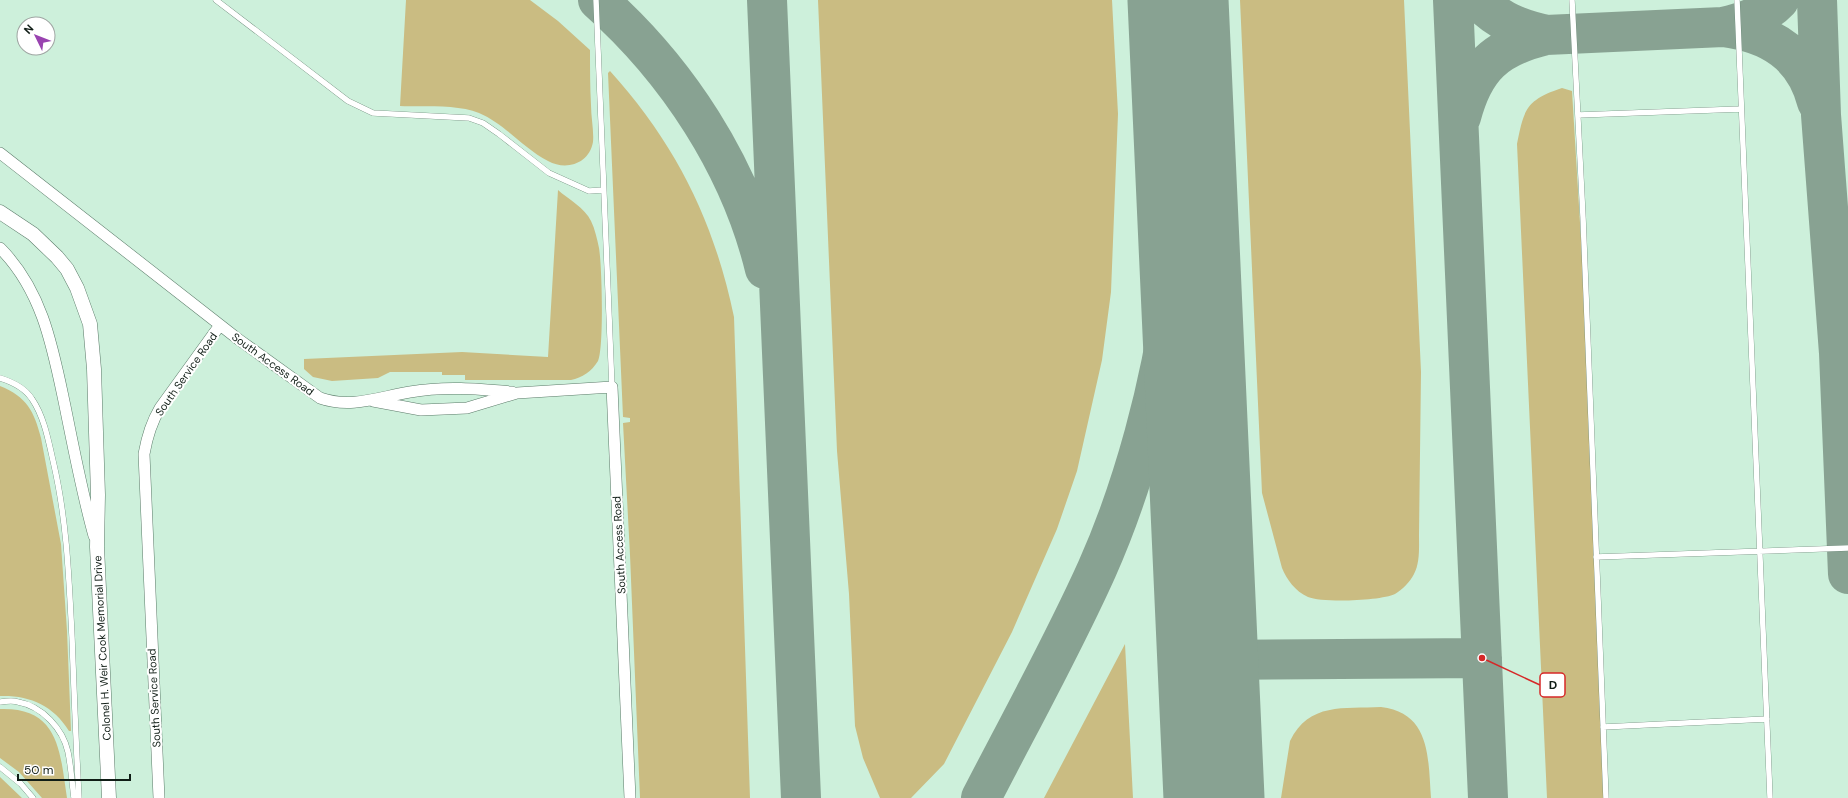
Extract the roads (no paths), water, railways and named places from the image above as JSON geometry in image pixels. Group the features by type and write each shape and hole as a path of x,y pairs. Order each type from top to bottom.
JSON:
{"street":[{"name":"South Service Road","path":"0,153 220,325 166,399 152,422 144,454 159,798"},
{"name":"Colonel H. Weir Cook Memorial Drive","path":"0,212 45,244 67,269 84,304 90,324 92,341 98,495 98,547 109,798"},
{"path":"0,248 30,286 45,320 58,372 82,495 98,547"},
{"name":"South Access Road","path":"220,325 308,391 320,398 332,402 347,403 373,401 411,392 466,387 517,393 612,387 630,798"},
{"name":"South Access Road","path":"373,401 421,410 466,408 517,393"}],"lane":[{"path":"216,0 348,101 373,112 469,118 483,123 500,134 549,173 589,191 603,190"},
{"path":"596,0 612,387"},
{"path":"1572,0 1583,200 1606,798"},
{"path":"1737,0 1770,798"},
{"path":"1578,115 1741,109"},
{"path":"0,378 21,388 35,403 48,437 58,484 66,532 69,570 79,798"},
{"path":"1596,557 1848,548"},
{"path":"0,702 18,701 27,704 44,714 55,727 64,740 68,752 74,798"},
{"path":"1603,727 1767,719"},
{"path":"0,767 16,780 33,798"}],"place":[{"name":"D","path":"1482,658"}]}
